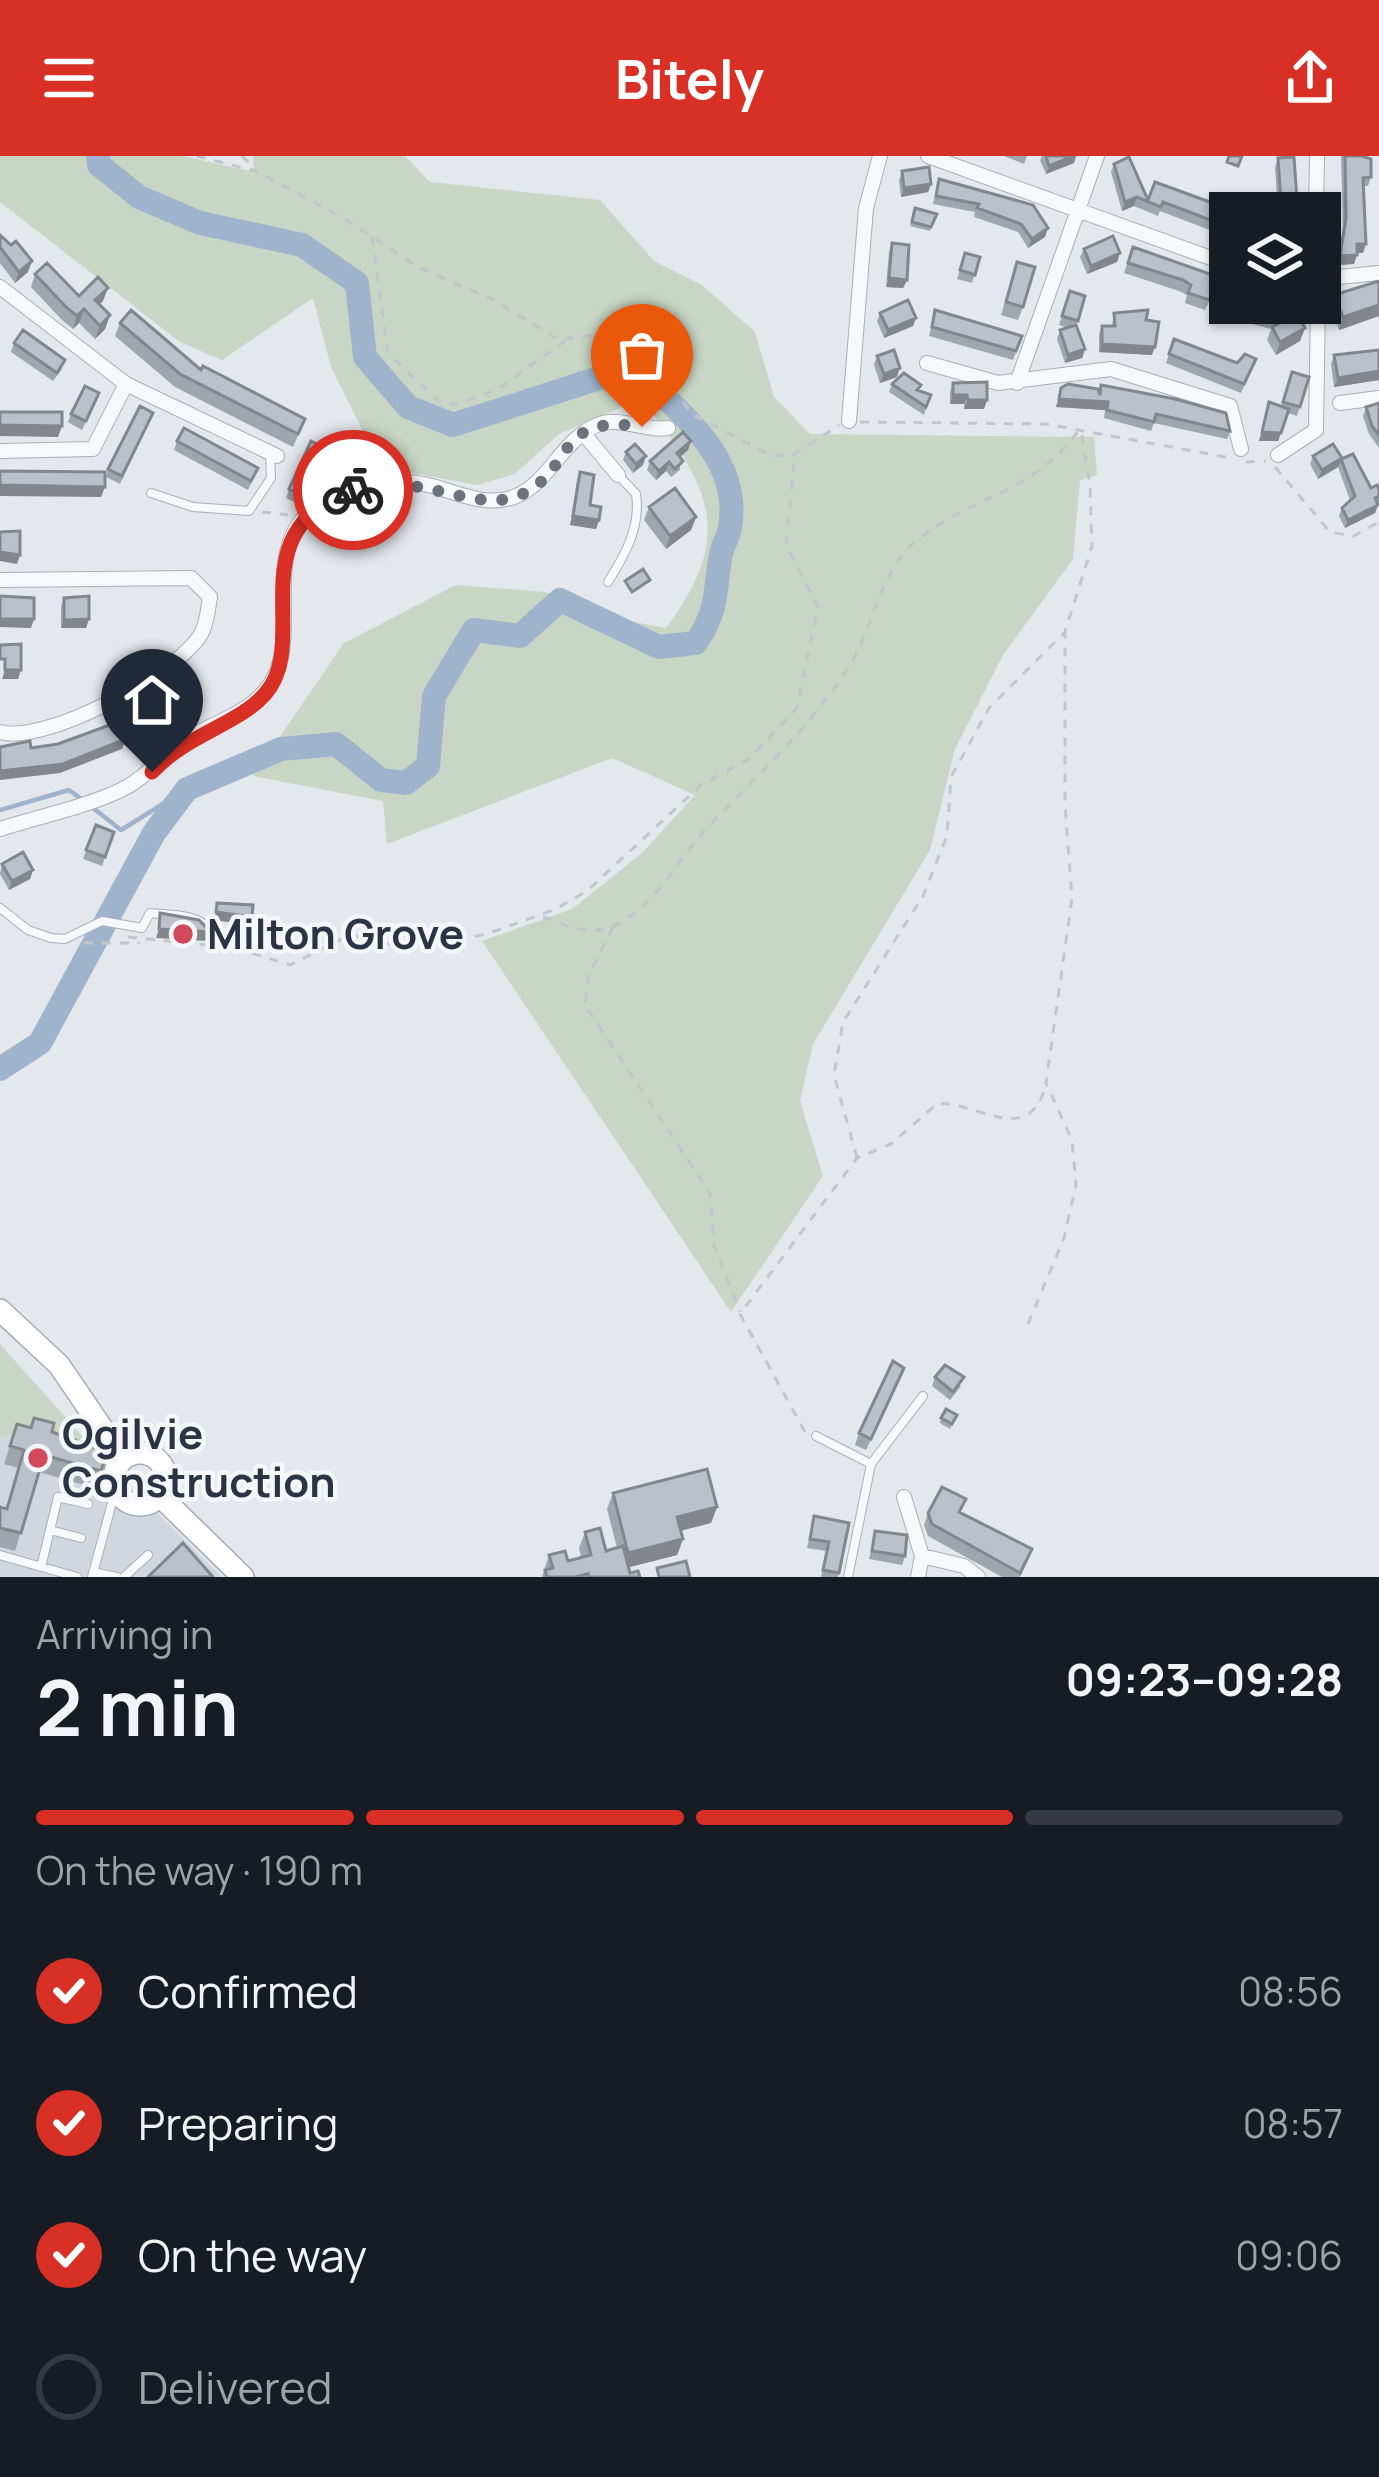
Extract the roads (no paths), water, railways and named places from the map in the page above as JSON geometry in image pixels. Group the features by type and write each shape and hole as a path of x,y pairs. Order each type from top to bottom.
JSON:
{"main road":[{"path":"0,1310 59,1365 123,1459"},
{"path":"140,1452 157,1458 166,1473 160,1496 135,1504 116,1488 115,1470 123,1459 140,1452"},
{"path":"160,1496 244,1577"}],"street":[{"path":"849,422 866,208 880,156"},
{"path":"928,156 1209,257"},
{"path":"1017,383 1097,156"},
{"path":"1316,192 1317,156"},
{"path":"1341,277 1379,273"},
{"path":"0,286 126,384 274,454"},
{"path":"1275,458 1316,430 1318,324"},
{"path":"928,363 998,383 1111,369 1230,406 1241,449"},
{"path":"0,451 93,449 126,384"},
{"path":"1340,403 1379,398"},
{"path":"0,829 95,799 152,772 176,746 266,693 279,667 280,583 306,518 332,499 377,482 404,481 499,500 524,494 583,433 613,422 668,428"},
{"path":"583,433 618,475"},
{"path":"0,580 191,578 210,597 203,632 181,657 96,709 26,734 0,732"},
{"path":"904,1497 922,1556 918,1577"},
{"path":"922,1556 964,1566 978,1577"}],"lane":[{"path":"151,494 193,507 248,511 273,473 274,454"},
{"path":"608,583 628,548 637,515 636,494 618,475"},
{"path":"0,908 28,930 65,939 103,921 120,929 142,928 150,913 194,917 212,927 222,946"},
{"path":"848,1577 871,1464 923,1396"},
{"path":"816,1436 871,1464"},
{"path":"116,1488 93,1575 120,1577 148,1555"},
{"path":"41,1567 58,1497 88,1504"},
{"path":"50,1530 81,1538"},
{"path":"0,1555 77,1577"}],"waterway":[{"path":"0,1069 40,1043 154,833 187,789 281,749 336,744 381,780 406,783 428,766 434,696 474,630 520,636 560,600 659,647 696,643 712,610 730,527 727,480 717,459 688,421 637,372 618,372 453,425 408,407 365,357 357,283 302,245 200,223 139,197 99,165 98,156"},
{"path":"93,808 121,830 187,789"},
{"path":"0,810 69,790 84,801"}],"place":[{"name":"Milton Grove","path":"183,934"},
{"name":"Ogilvie Construction","path":"38,1458"}]}
